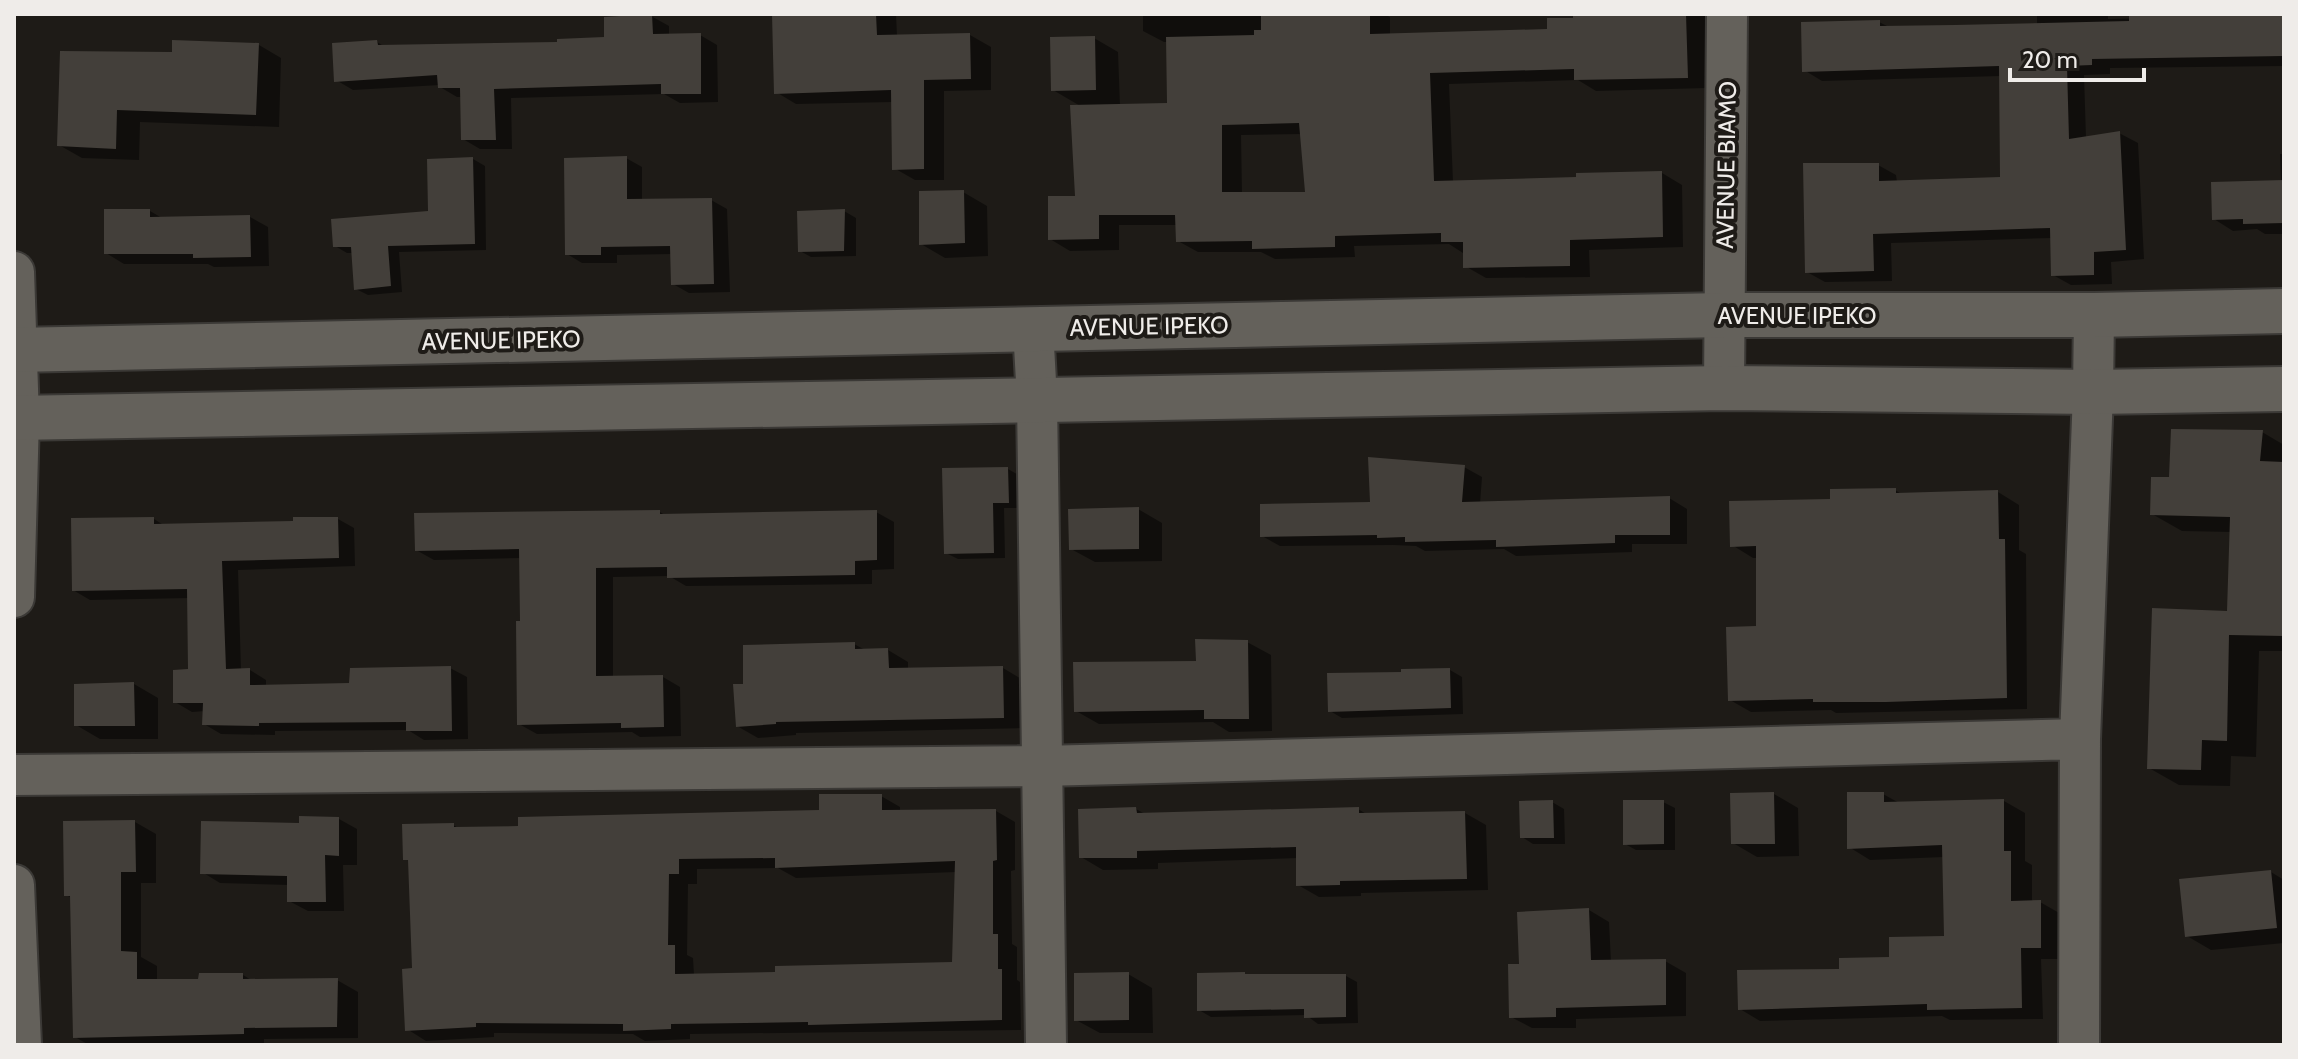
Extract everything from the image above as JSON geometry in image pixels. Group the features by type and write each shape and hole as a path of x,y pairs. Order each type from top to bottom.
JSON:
{"street":[{"name":"AVENUE BIAMO","path":"1724,388 1727,14"},
{"path":"14,272 14,597"},
{"name":"AVENUE IPEKO","path":"15,350 1724,315 2094,315 2284,311"},
{"path":"2079,1045 2080,739 2094,315"},
{"path":"1033,328 1037,399 1046,1045"},
{"path":"16,418 1724,388 2093,392 2284,389"},
{"path":"14,775 1042,766 2080,739"},
{"path":"14,885 21,1045"}],"building":[{"path":"652,14 653,34 701,33 701,94 661,94 661,84 494,89 496,140 461,140 460,88 438,88 437,75 334,82 332,43 377,40 378,45 557,42 557,39 604,37 604,17"},
{"path":"772,14 876,14 877,35 970,33 971,79 924,80 924,169 892,170 891,90 774,94"},
{"path":"1261,14 1370,14 1370,34 1547,29 1547,18 1573,18 1573,14 1686,14 1688,78 1574,80 1574,69 1430,73 1434,181 1662,171 1663,237 1570,240 1570,266 1463,268 1463,242 1441,242 1441,233 1335,236 1335,247 1252,249 1252,241 1176,242 1175,215 1099,215 1099,239 1048,240 1048,196 1075,196 1070,105 1167,103 1166,37 1254,35 1254,30 1261,30","holes":["1299,123 1305,192 1222,192 1222,125"]},
{"path":"2284,14 2284,56 2092,59 2092,65 2067,66 2069,139 2120,131 2126,250 2094,252 2094,275 2051,276 2050,228 1873,234 1874,271 1805,273 1803,163 1879,163 1879,181 2000,177 1999,66 1802,72 1801,22 1880,20 1880,26 1954,25 2129,21 2129,16"},
{"path":"1095,36 1096,90 1051,91 1050,37"},
{"path":"172,40 259,43 256,115 117,110 116,149 57,146 60,51 172,52"},
{"path":"627,156 627,199 712,198 714,284 671,285 670,246 601,247 601,255 565,255 564,158"},
{"path":"473,157 475,244 388,246 391,286 354,290 351,247 333,247 331,219 428,211 427,159"},
{"path":"2284,180 2284,223 2243,224 2243,219 2212,220 2211,182"},
{"path":"964,190 965,243 919,245 919,191"},
{"path":"104,209 150,209 150,217 250,215 251,257 104,254"},
{"path":"845,209 844,251 798,252 797,211"},
{"path":"2171,429 2263,430 2260,461 2284,462 2284,636 2229,635 2227,741 2202,740 2201,770 2147,769 2152,608 2227,611 2230,517 2150,515 2151,477 2169,477"},
{"path":"1368,457 1465,465 1462,502 1670,496 1670,535 1615,535 1615,543 1496,547 1496,540 1405,542 1405,537 1377,538 1377,535 1260,537 1260,504 1370,502"},
{"path":"1008,467 1009,503 993,503 994,553 944,554 942,468"},
{"path":"1896,488 1896,493 1998,490 1999,539 2005,539 2007,698 1886,702 1813,702 1813,699 1728,701 1726,627 1756,626 1756,546 1730,547 1729,501 1830,499 1830,489"},
{"path":"1139,507 1139,549 1069,550 1068,509"},
{"path":"660,510 660,514 877,510 877,560 855,561 855,575 667,578 667,567 596,568 596,676 663,675 664,727 621,728 621,723 517,725 519,549 415,551 414,513"},
{"path":"154,517 154,524 338,517 339,558 222,561 226,669 250,668 250,685 349,683 350,668 451,666 452,731 406,731 406,722 202,725 203,703 173,703 173,670 188,669 187,589 72,591 71,518"},
{"path":"1195,639 1248,640 1249,719 1204,719 1204,710 1074,712 1073,662 1196,661"},
{"path":"855,642 855,649 888,648 889,668 1003,666 1004,718 776,722 736,727 733,684 743,684 743,645"},
{"path":"1450,668 1451,708 1328,712 1327,673"},
{"path":"134,682 135,726 74,726 74,684"},
{"path":"1774,792 1775,844 1731,844 1730,793"},
{"path":"1847,792 1884,792 1884,802 2004,799 2004,851 2011,851 2011,901 2041,900 2041,948 2021,948 2022,1008 1927,1010 1927,1004 1738,1010 1737,970 1839,969 1839,958 1889,957 1889,937 1944,936 1942,845 1847,849"},
{"path":"819,794 882,794 882,810 996,809 993,934 998,934 998,969 1002,969 1002,1020 808,1025 808,1022 671,1024 671,1029 623,1031 623,1024 476,1023 476,1027 405,1031 402,969 412,968 408,860 403,860 402,824 518,826 518,817 819,810","holes":["775,858 775,868 955,861 952,962 775,966 775,972 675,974 675,945 668,945 669,874 679,874 679,859"]},
{"path":"1553,800 1554,838 1520,838 1519,801"},
{"path":"1623,800 1664,800 1664,844 1623,845"},
{"path":"1136,807 1137,813 1359,807 1359,813 1465,811 1467,879 1340,881 1340,885 1296,886 1296,847 1137,851 1137,858 1079,858 1078,809"},
{"path":"299,816 339,817 339,856 325,855 326,902 287,902 287,876 200,874 201,821 299,823"},
{"path":"135,820 136,872 121,872 121,951 137,952 137,979 198,979 199,973 243,973 243,979 338,978 337,1027 244,1028 244,1034 73,1038 70,896 64,896 63,821"},
{"path":"2271,870 2277,928 2185,937 2179,879"},
{"path":"1589,908 1591,960 1666,959 1666,1005 1556,1008 1556,1017 1509,1018 1508,964 1519,964 1517,912"},
{"path":"1129,972 1129,1020 1074,1021 1074,973"},
{"path":"1197,973 1346,974 1346,1017 1304,1018 1304,1009 1197,1011"}]}
